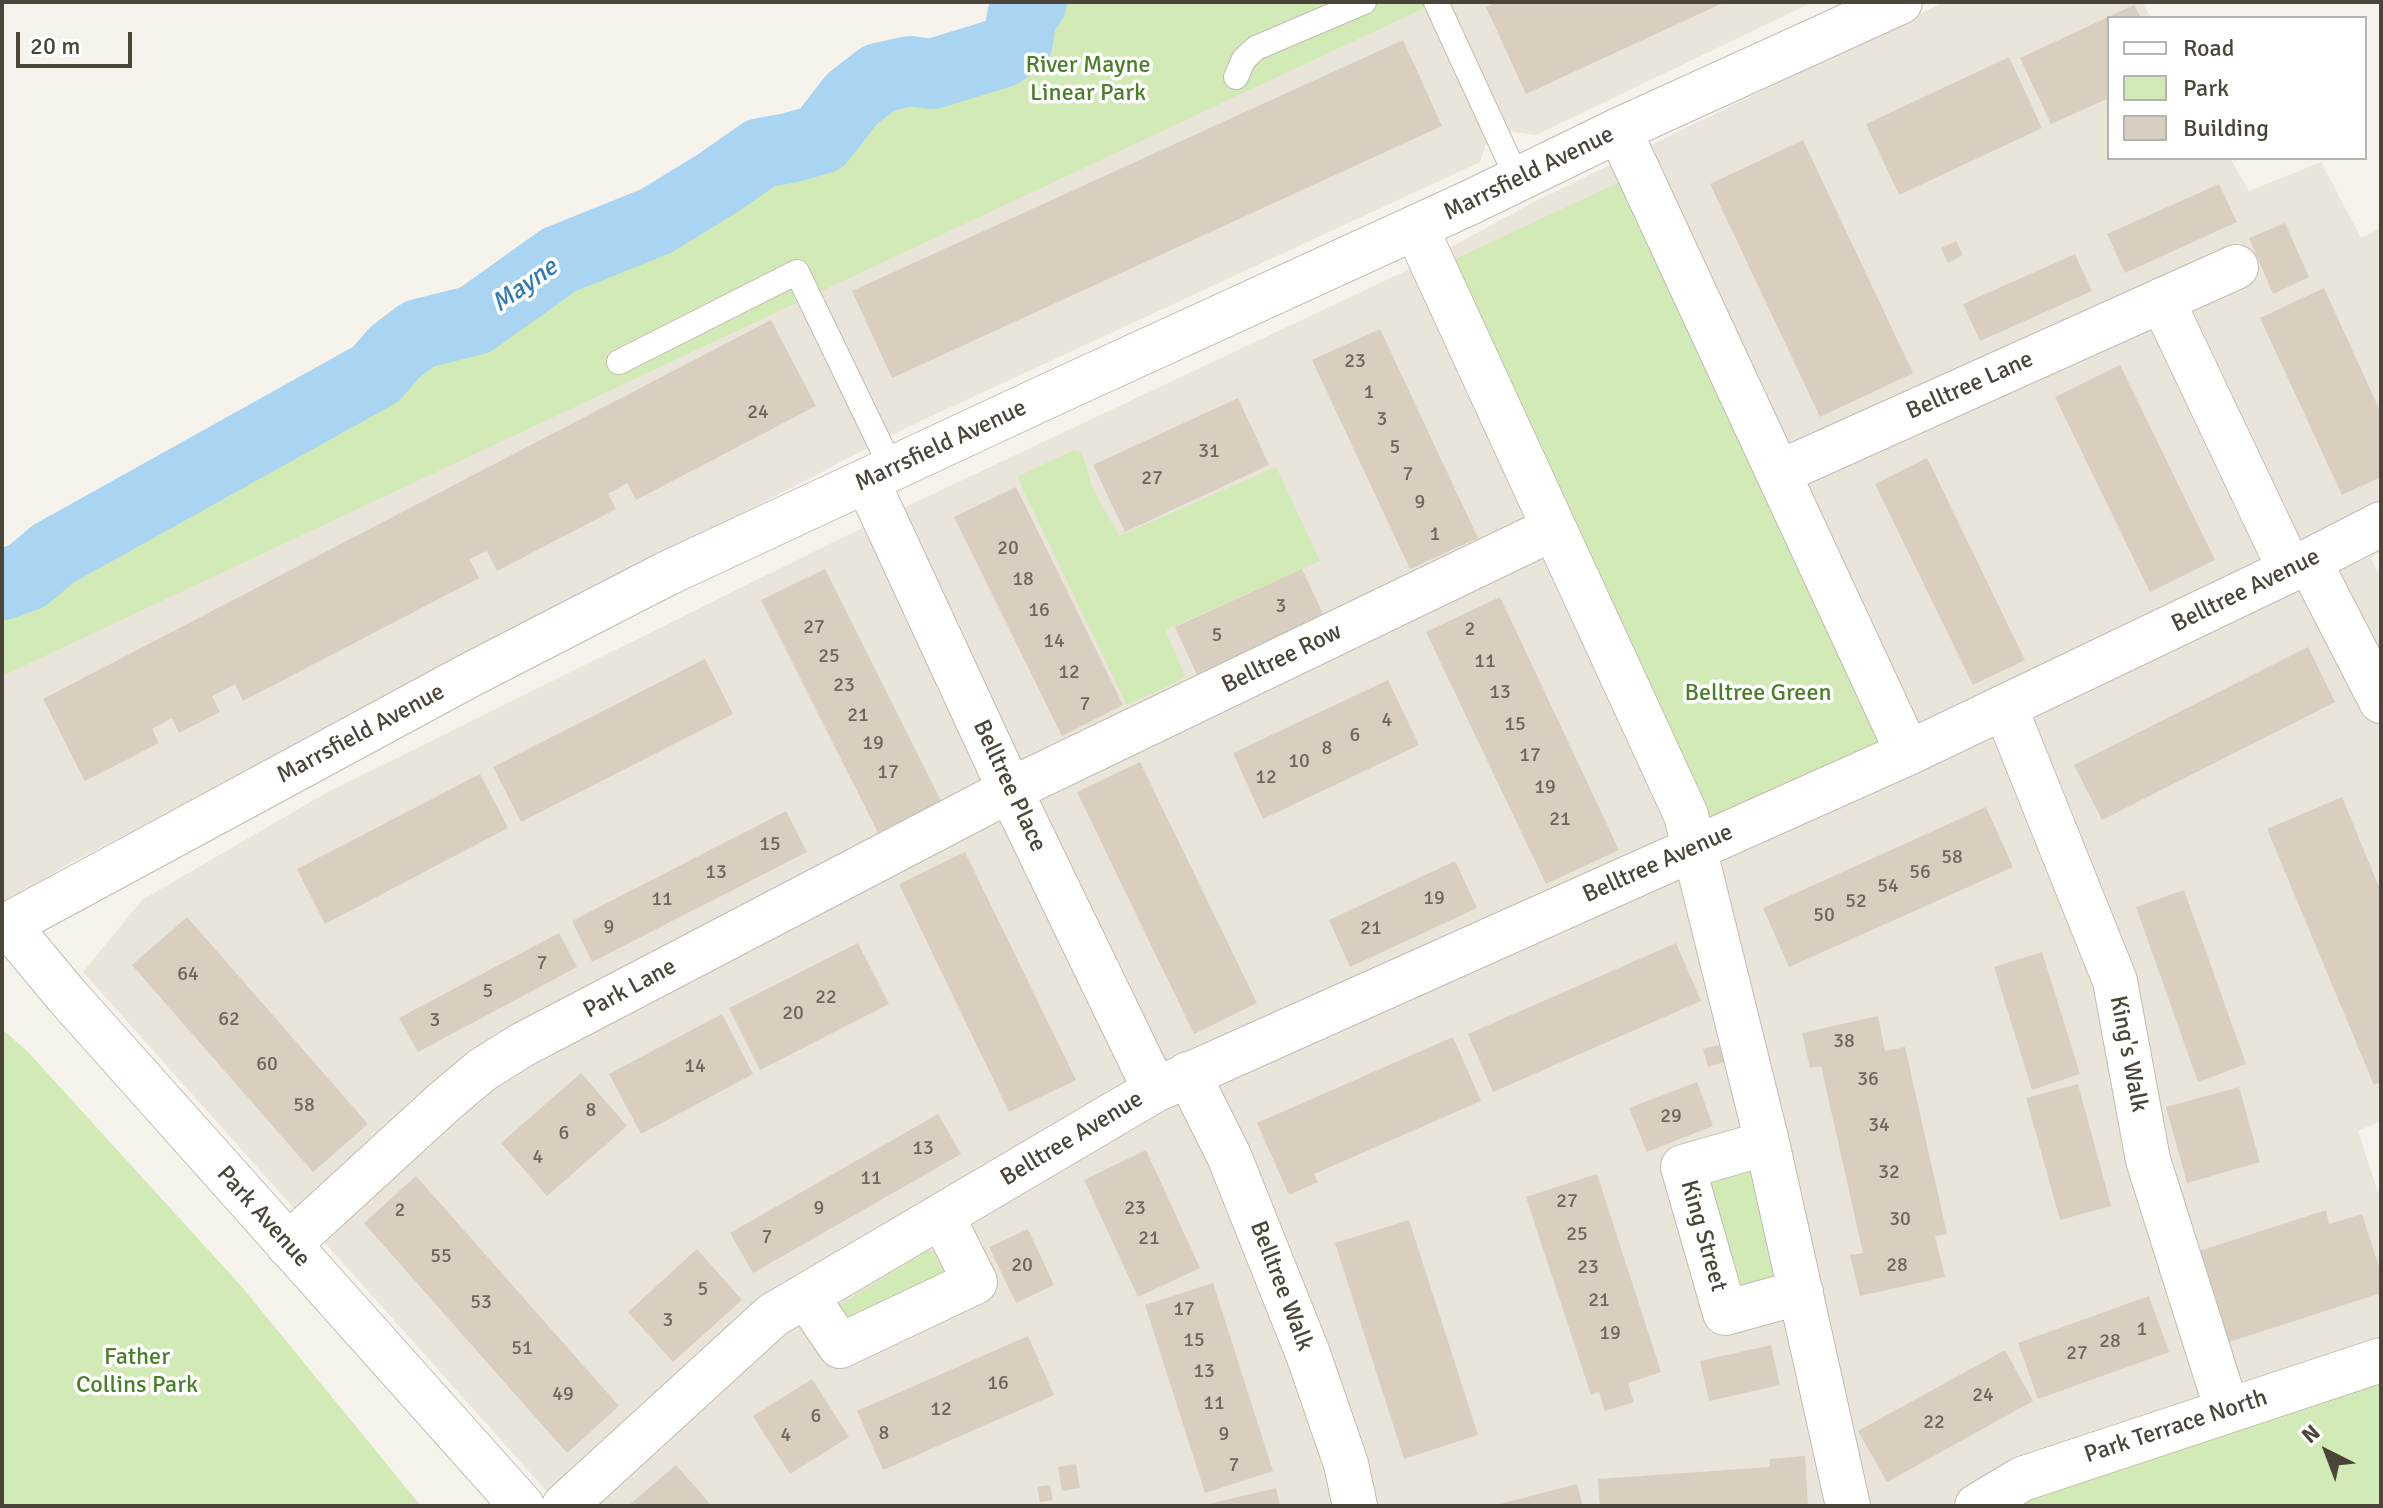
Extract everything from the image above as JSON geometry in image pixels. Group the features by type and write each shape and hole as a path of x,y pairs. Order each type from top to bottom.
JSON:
{"street":[{"name":"Marrsfield Avenue","path":"4,926 468,676 666,574 1900,2"},
{"path":"1619,130 1908,753"},
{"path":"1416,228 1686,815 1767,1143 1848,1506"},
{"name":"Belltree Lane","path":"1778,473 2236,267"},
{"path":"2162,300 2300,565 2381,701"},
{"name":"Belltree Place","path":"880,475 1010,790 1172,1082"},
{"name":"Belltree Avenue","path":"564,1506 773,1315 1172,1082 1908,753 2381,524"},
{"name":"Belltree Row","path":"1010,790 1554,528"},
{"name":"King's Walk","path":"2005,707 2115,981 2148,1160 2227,1410"},
{"name":"Park Lane","path":"288,1245 482,1070 522,1045 1010,790"},
{"name":"Park Avenue","path":"4,926 522,1506"},
{"name":"Belltree Walk","path":"1172,1082 1229,1156 1308,1354 1346,1464 1355,1506"},
{"name":"King Street","path":"1767,1143 1683,1167 1725,1313 1801,1292"},
{"path":"806,1296 840,1346 975,1282 942,1216"},
{"name":"Park Terrace North","path":"1977,1506 2022,1479 2381,1360"}],"lane":[{"path":"1236,77 1244,59 1256,48 1364,2"},
{"path":"1436,2 1518,180"},
{"path":"619,362 797,272 880,475"}],"shaded area":[{"path":"1419,2 1813,2 1536,135 1491,129 1480,162 908,427 65,866 2,906 2,675"},
{"path":"1944,2 2142,2 2150,16 2107,16 2107,160 2231,160 2249,191 2321,162 2361,238 2381,228 2381,552 2371,557 2381,580 2381,1121 2358,1131 2381,1202 2381,1386 2008,1506 560,1506 83,972 142,900 326,793 882,518 1414,267 1532,203"}],"green space":[{"name":"River Mayne Linear Park","path":"1069,2 1437,2 2,676 2,578"},
{"name":"Belltree Green","path":"1626,179 1882,734 1872,756 1713,827 1455,259"},
{"path":"1074,450 1083,457 1093,489 1119,536 1276,467 1320,561 1165,630 1185,676 1127,705 1017,477"},
{"name":"Father Collins Park","path":"2,1029 28,1052 242,1287 421,1506 2,1506"},
{"path":"1753,1165 1782,1275 1740,1291 1703,1183"},
{"path":"927,1251 937,1252 949,1272 845,1321 836,1307"},
{"path":"2381,1360 2381,1506 1991,1506"}],"building":[{"path":"1497,2 1725,2 1526,94 1486,7"},
{"path":"2134,5 2140,16 2110,16"},
{"path":"2107,18 2107,99 2051,124 2020,58"},
{"path":"1403,40 1442,126 892,378 852,291"},
{"path":"2009,57 2042,128 1899,195 1866,124"},
{"path":"1803,140 1913,373 1820,417 1710,184"},
{"path":"2219,184 2237,222 2125,273 2107,234"},
{"path":"2285,223 2309,277 2273,294 2249,238"},
{"path":"1956,241 1963,255 1948,263 1941,248"},
{"path":"2075,254 2092,291 1980,341 1963,304"},
{"path":"2324,288 2381,413 2381,477 2342,495 2260,318"},
{"path":"771,320 816,406 636,500 627,483 608,494 616,509 497,571 487,551 469,559 479,578 243,701 235,684 212,696 220,712 179,733 172,718 152,729 159,743 85,781 43,699"},
{"path":"1380,329 1478,538 1410,569 1312,360"},
{"path":"2120,365 2215,560 2150,592 2055,397"},
{"path":"1238,398 1269,465 1125,532 1093,465"},
{"path":"1927,458 2025,660 1973,685 1875,484"},
{"path":"1016,487 1123,705 1062,736 954,517"},
{"path":"825,569 941,801 878,833 761,600"},
{"path":"1302,569 1324,616 1197,675 1175,627"},
{"path":"1500,597 1619,850 1546,884 1426,632"},
{"path":"2308,647 2335,702 2102,820 2074,765"},
{"path":"705,659 733,714 521,822 493,767"},
{"path":"1388,680 1419,745 1263,819 1233,753"},
{"path":"1140,762 1257,1003 1194,1034 1077,792"},
{"path":"480,774 508,828 325,924 297,869"},
{"path":"2342,797 2381,892 2381,1082 2374,1085 2267,829"},
{"path":"1986,807 2013,867 1789,967 1763,908"},
{"path":"786,811 807,852 592,962 572,921"},
{"path":"965,852 1076,1080 1009,1112 899,884"},
{"path":"1455,861 1477,908 1350,967 1329,920"},
{"path":"2184,890 2246,1064 2198,1082 2136,907"},
{"path":"187,917 368,1124 313,1172 132,965"},
{"path":"559,933 577,967 418,1052 399,1018"},
{"path":"858,943 889,1004 760,1070 729,1008"},
{"path":"1676,943 1701,1001 1493,1092 1468,1034"},
{"path":"2042,952 2080,1074 2032,1090 1994,967"},
{"path":"722,1014 753,1074 641,1134 609,1074"},
{"path":"1878,1016 1885,1051 1905,1047 1947,1234 1935,1236 1945,1277 1860,1296 1850,1255 1863,1253 1821,1066 1810,1068 1802,1033"},
{"path":"1453,1037 1481,1101 1314,1174 1318,1182 1289,1195 1257,1123"},
{"path":"1719,1045 1724,1062 1708,1067 1703,1049"},
{"path":"581,1073 627,1126 547,1196 501,1143"},
{"path":"1697,1082 1713,1126 1647,1152 1629,1108"},
{"path":"2078,1084 2111,1206 2060,1220 2026,1098"},
{"path":"2239,1087 2260,1162 2187,1183 2166,1107"},
{"path":"938,1114 961,1154 753,1273 730,1233"},
{"path":"1146,1150 1200,1268 1138,1297 1084,1180"},
{"path":"1597,1174 1661,1372 1628,1383 1634,1402 1605,1411 1599,1392 1591,1395 1526,1197"},
{"path":"416,1176 619,1406 567,1453 364,1223"},
{"path":"2326,1210 2329,1224 2362,1214 2381,1273 2381,1293 2229,1342 2199,1251"},
{"path":"1409,1220 1478,1435 1404,1459 1335,1243"},
{"path":"1028,1229 1054,1285 1016,1303 989,1247"},
{"path":"697,1249 742,1300 673,1362 628,1312"},
{"path":"1213,1283 1273,1471 1205,1493 1145,1305"},
{"path":"2149,1296 2169,1352 2038,1399 2018,1343"},
{"path":"1028,1336 1054,1395 883,1470 857,1411"},
{"path":"1771,1345 1780,1385 1709,1401 1700,1361"},
{"path":"2005,1350 2033,1401 1887,1482 1858,1431"},
{"path":"812,1379 849,1437 790,1474 753,1416"},
{"path":"1805,1456 1808,1506 1600,1506 1598,1479 1770,1467 1770,1459"},
{"path":"1076,1464 1080,1488 1062,1491 1058,1467"},
{"path":"676,1465 712,1506 628,1506"},
{"path":"1577,1484 1583,1506 1496,1506 1496,1505"},
{"path":"1050,1485 1053,1500 1040,1502 1037,1487"},
{"path":"1276,1488 1280,1506 1205,1506 1205,1505"}],"waterway":[{"name":"Mayne","path":"2,585 27,576 53,554 376,374 395,352 419,334 475,320 559,260 656,221 761,153 821,139 852,99 879,78 910,71 932,74 1001,53 1018,41 1022,16 1032,2"}]}
